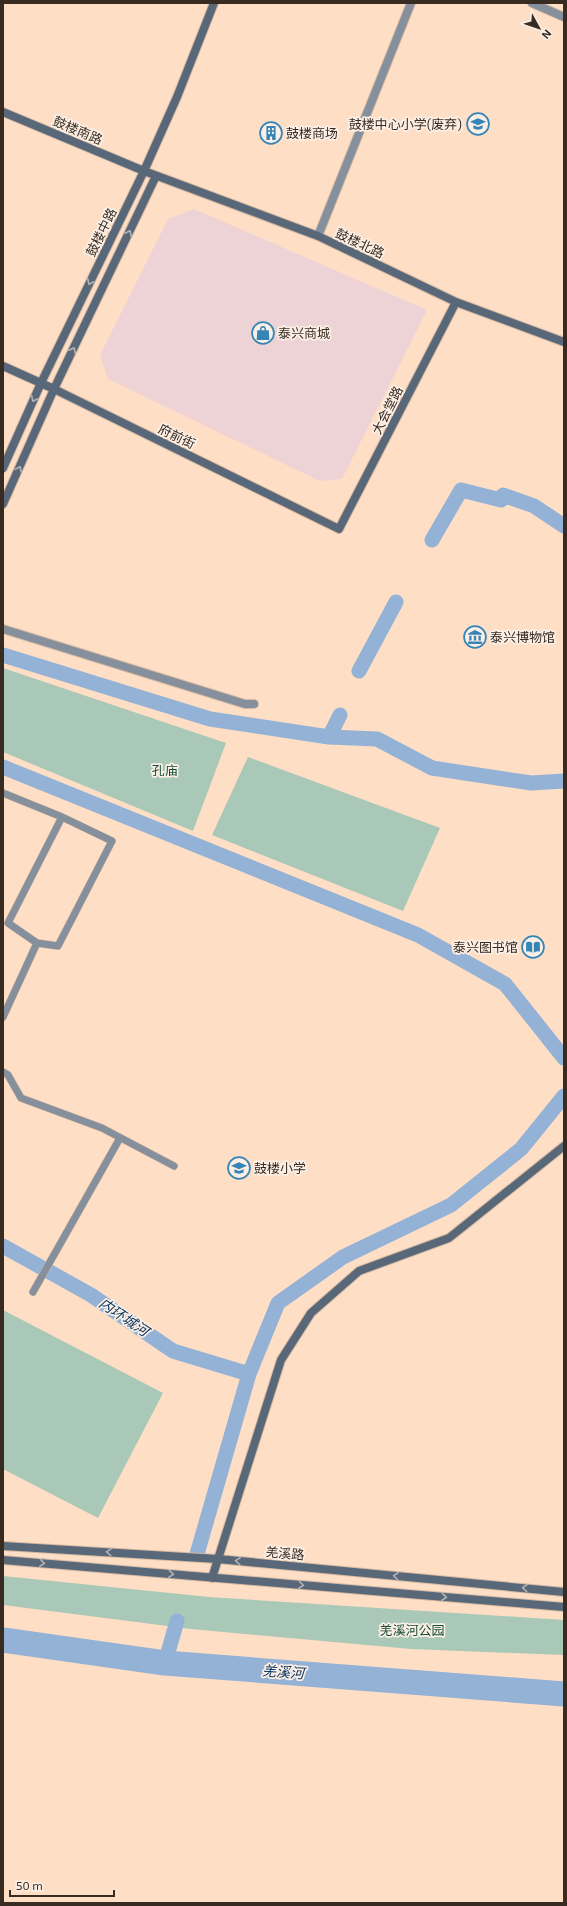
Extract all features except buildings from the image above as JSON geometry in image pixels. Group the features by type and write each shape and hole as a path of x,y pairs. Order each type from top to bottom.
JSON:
{"street":[{"name":"鼓楼中路","path":"3,468 41,383 144,171 177,97 214,3"},
{"path":"318,236 411,3"},
{"path":"532,3 564,17"},
{"name":"鼓楼南路","path":"3,112 144,171"},
{"name":"鼓楼北路","path":"144,171 318,236 456,302 564,342"},
{"path":"3,504 54,389 156,176"},
{"name":"大会堂路","path":"339,529 456,302"},
{"name":"府前街","path":"3,366 54,389 339,529"},
{"path":"3,629 245,704 254,704"},
{"path":"212,1578 281,1360 311,1313 359,1271 449,1238 564,1146"},
{"name":"羌溪路","path":"3,1546 218,1559 564,1592"},
{"path":"3,1560 564,1607"}],"lane":[{"path":"3,793 62,817 112,841 58,946 37,943 6,923 62,817"},
{"path":"3,1017 37,943"},
{"path":"3,1072 8,1075 21,1098 102,1128 174,1166"},
{"path":"33,1292 120,1138"}],"shaded area":[{"name":"泰兴商城","path":"194,209 427,310 342,479 320,481 108,379 100,355 168,219"}],"green space":[{"name":"孔庙","path":"3,668 226,743 193,831 3,752"},
{"path":"248,757 440,828 403,911 212,835"},
{"path":"3,1310 163,1393 98,1518 3,1469"},
{"name":"羌溪河公园","path":"3,1576 209,1597 564,1620 564,1655 411,1649 191,1629 3,1605"}],"waterway":[{"path":"432,540 461,490 501,500 503,495 534,506 564,526"},
{"path":"359,671 396,602"},
{"path":"3,655 210,719 329,737 377,739 432,768 531,783 564,781"},
{"path":"329,737 340,715"},
{"path":"3,767 418,935 505,984 564,1058"},
{"path":"197,1554 249,1374 278,1303 343,1257 451,1205 521,1149 564,1096"},
{"name":"内环城河","path":"3,1246 91,1295 173,1351 249,1374"},
{"path":"165,1663 177,1621"},
{"name":"羌溪河","path":"3,1640 165,1663 564,1694"}],"place":[{"name":"鼓楼中心小学(废弃)","path":"478,124"},
{"name":"鼓楼商场","path":"271,133"},
{"name":"泰兴商城","path":"263,333"},
{"name":"泰兴博物馆","path":"475,637"},
{"name":"泰兴图书馆","path":"533,947"},
{"name":"鼓楼小学","path":"239,1168"}]}
